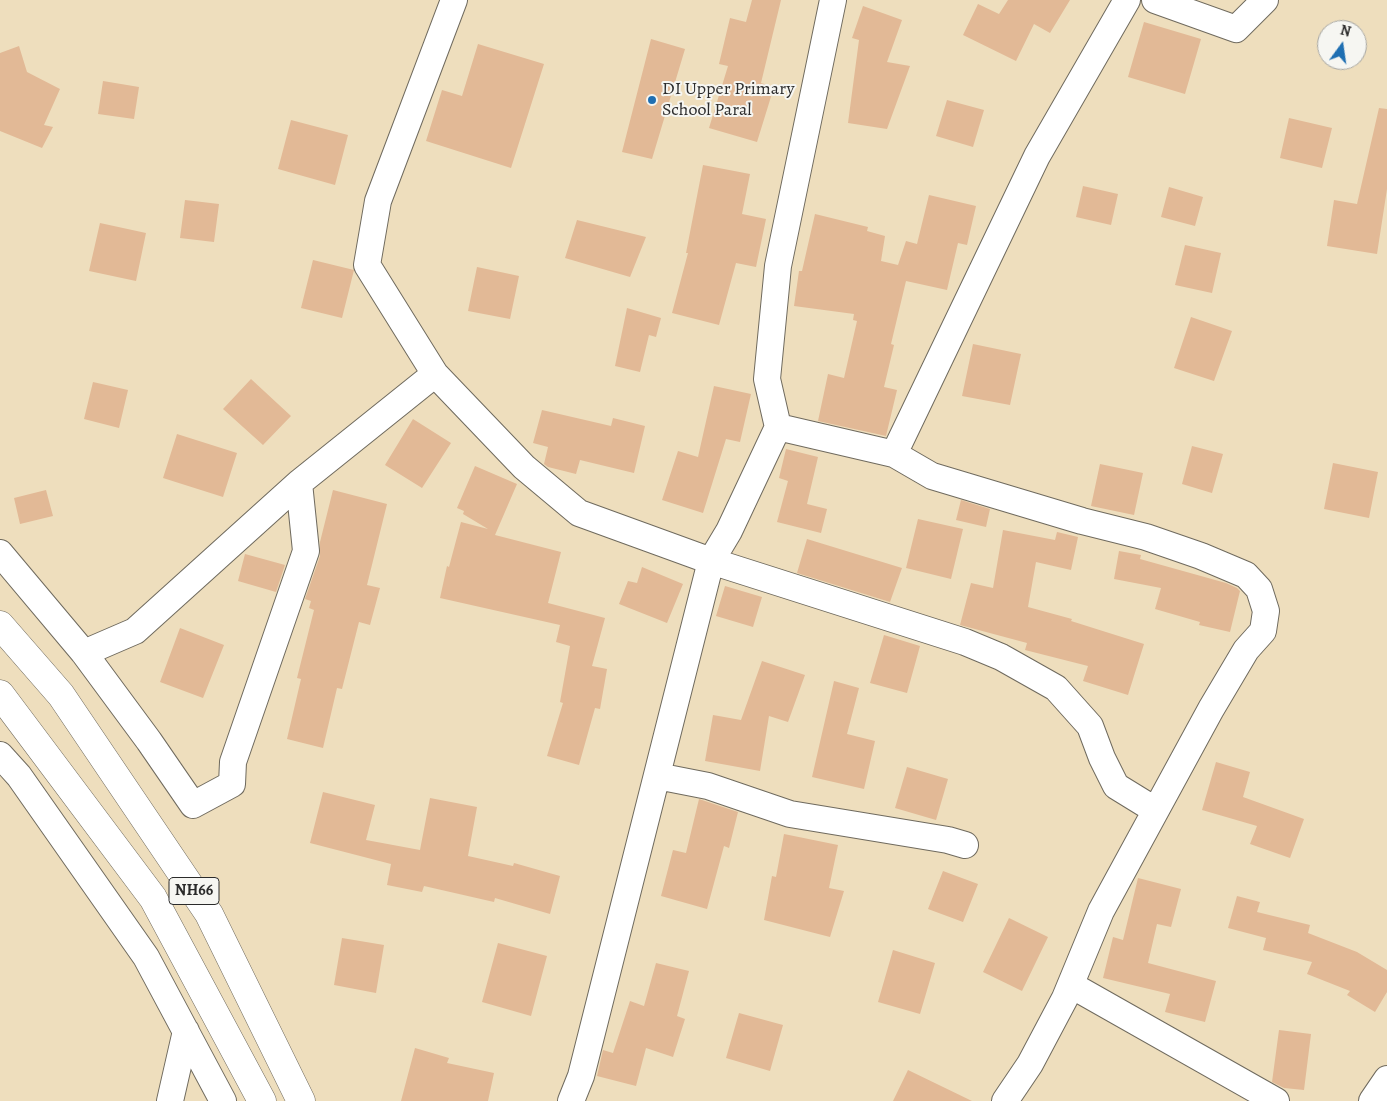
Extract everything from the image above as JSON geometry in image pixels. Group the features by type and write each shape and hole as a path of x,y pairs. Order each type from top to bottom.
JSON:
{"highway":[{"name":"NH66","path":"0,625 61,695 209,914 301,1101"},
{"name":"NH66","path":"0,694 153,898 262,1101"}],"street":[{"path":"454,0 378,201 367,265 435,374 524,467 579,513 711,561 965,642 1001,657 1056,688 1090,726 1102,758 1116,786 1155,810"},
{"path":"571,1101 581,1076 711,561 729,531 778,427 767,379 778,266 833,0"},
{"path":"894,454 1037,156 1127,0"},
{"path":"1155,0 1236,30 1265,0"},
{"path":"84,653 135,631 299,483 435,374"},
{"path":"778,427 894,454 932,476 1082,522 1146,537 1201,556 1246,575 1259,588 1266,610 1263,631 1246,650 1224,685 1155,810 1101,911 1070,985 1030,1064 1004,1101"},
{"path":"0,553 84,653 149,741 193,805 232,784 233,762 306,551 299,483"},
{"path":"0,755 19,776 146,958 223,1101"},
{"path":"657,776 708,786 790,814 948,840 965,845"},
{"path":"1070,985 1276,1101"},
{"path":"170,1101 186,1031"},
{"path":"1372,1101 1387,1079"}],"building":[{"path":"752,0 781,0 761,83 774,87 757,142 709,128 728,66 719,64 730,18 746,22"},
{"path":"1008,0 1070,0 1050,33 1034,24 1016,61 963,35 978,4 999,14"},
{"path":"863,6 902,20 887,62 910,66 887,129 848,123 859,40 852,38"},
{"path":"1144,22 1201,39 1185,94 1128,77"},
{"name":"DI Upper Primary School Paral","path":"651,39 685,49 652,159 622,152"},
{"path":"478,44 544,64 511,168 426,141 442,90 462,96"},
{"path":"19,46 27,72 60,89 44,125 53,127 42,148 0,131 0,53"},
{"path":"103,81 139,87 134,119 98,114"},
{"path":"947,100 984,110 973,147 936,136"},
{"path":"1379,108 1387,109 1387,189 1377,254 1327,246 1334,200 1357,204"},
{"path":"1289,118 1332,128 1322,168 1280,158"},
{"path":"291,120 348,135 335,185 278,169"},
{"path":"703,165 750,174 742,214 766,219 756,267 736,263 719,325 672,313 688,253 686,253"},
{"path":"1083,186 1118,194 1111,225 1076,217"},
{"path":"1169,187 1203,197 1195,226 1161,217"},
{"path":"929,195 976,206 967,245 958,243 947,290 906,281 891,344 894,345 884,387 897,390 886,436 818,421 828,374 844,378 857,321 853,320 854,314 794,306 799,271 802,271 815,214 868,227 867,231 885,236 881,261 898,265 906,241 917,244"},
{"path":"185,200 219,204 214,242 180,238"},
{"path":"577,220 646,237 630,277 565,258"},
{"path":"100,223 146,233 136,281 89,271"},
{"path":"1185,245 1221,253 1212,293 1175,285"},
{"path":"313,260 354,270 342,318 301,308"},
{"path":"477,267 519,276 510,319 468,311"},
{"path":"627,308 661,318 656,337 649,335 640,372 615,366"},
{"path":"1191,317 1232,331 1214,381 1174,368"},
{"path":"973,344 1021,354 1010,405 962,396"},
{"path":"251,379 291,416 263,445 223,409"},
{"path":"93,382 128,390 119,428 84,419"},
{"path":"714,386 751,394 740,442 726,439 703,513 662,500 678,451 698,457"},
{"path":"542,410 611,426 613,418 645,426 634,473 580,460 576,474 548,467 544,464 548,447 533,443"},
{"path":"413,419 451,443 422,488 385,465"},
{"path":"177,434 237,453 223,497 163,478"},
{"path":"1192,446 1223,454 1212,493 1182,484"},
{"path":"786,449 818,457 807,504 827,509 821,533 777,522 788,481 779,478"},
{"path":"1333,463 1378,472 1369,518 1324,509"},
{"path":"1100,464 1143,473 1134,515 1091,506"},
{"path":"475,466 517,484 495,535 561,552 548,603 605,618 592,666 607,669 600,709 595,708 579,765 547,756 563,703 560,702 570,646 556,642 560,625 440,598 447,566 449,567 461,522 488,529 463,514 464,511 457,508"},
{"path":"46,490 53,516 20,524 14,498"},
{"path":"333,490 387,504 367,585 380,588 370,625 359,622 342,689 337,688 323,748 287,739 301,679 297,678 314,610 309,608 311,601 305,599 320,556 320,542"},
{"path":"961,500 990,509 986,527 956,520"},
{"path":"918,519 963,529 951,579 906,568"},
{"path":"1003,530 1055,540 1057,532 1078,537 1071,570 1036,562 1028,607 1072,619 1071,621 1144,644 1128,695 1083,681 1088,666 1025,650 1027,643 960,625 971,583 993,588"},
{"path":"807,539 902,568 890,602 797,573"},
{"path":"1119,551 1141,555 1140,559 1226,583 1237,588 1240,591 1230,632 1199,625 1200,622 1155,609 1161,588 1114,579"},
{"path":"245,554 285,565 276,592 238,581"},
{"path":"642,567 683,584 667,623 619,604 628,581 637,583"},
{"path":"725,586 762,597 753,627 716,616"},
{"path":"180,628 224,645 203,698 160,682"},
{"path":"884,635 920,646 907,693 870,683"},
{"path":"762,661 805,675 788,722 769,716 760,771 705,761 713,715 741,720"},
{"path":"834,681 859,688 847,734 875,741 864,789 812,777"},
{"path":"1216,762 1250,772 1243,797 1304,819 1290,858 1250,844 1257,826 1202,810"},
{"path":"907,767 948,779 936,820 895,808"},
{"path":"323,792 375,805 366,840 420,850 430,798 477,807 468,856 513,866 514,863 560,876 550,914 495,898 494,902 424,886 422,892 387,885 391,864 310,843"},
{"path":"699,799 738,812 729,848 724,846 707,909 661,896 673,850 686,853"},
{"path":"784,834 838,845 829,888 844,891 830,937 764,920 772,876 776,877"},
{"path":"943,871 978,884 963,922 928,909"},
{"path":"1138,878 1181,889 1171,927 1157,924 1148,963 1216,981 1205,1022 1165,1012 1170,994 1103,978 1113,937 1123,940"},
{"path":"1237,896 1260,902 1257,912 1310,925 1308,933 1357,952 1387,970 1387,992 1375,1012 1347,995 1350,991 1307,974 1312,962 1263,950 1266,938 1228,928"},
{"path":"1009,918 1048,937 1022,991 983,972"},
{"path":"342,938 384,945 376,993 334,985"},
{"path":"498,943 547,956 531,1016 482,1002"},
{"path":"893,950 935,963 920,1014 878,1002"},
{"path":"656,963 689,971 677,1016 685,1019 673,1057 646,1048 636,1086 597,1076 603,1050 613,1053 630,1001 644,1006"},
{"path":"739,1013 783,1025 770,1071 726,1058"},
{"path":"1279,1030 1311,1034 1304,1090 1284,1088 1272,1082"},
{"path":"415,1048 449,1058 447,1063 494,1073 488,1101 401,1101"},
{"path":"908,1070 972,1101 893,1101"}],"place":[{"name":"DI Upper Primary School Paral","path":"652,100"}]}
